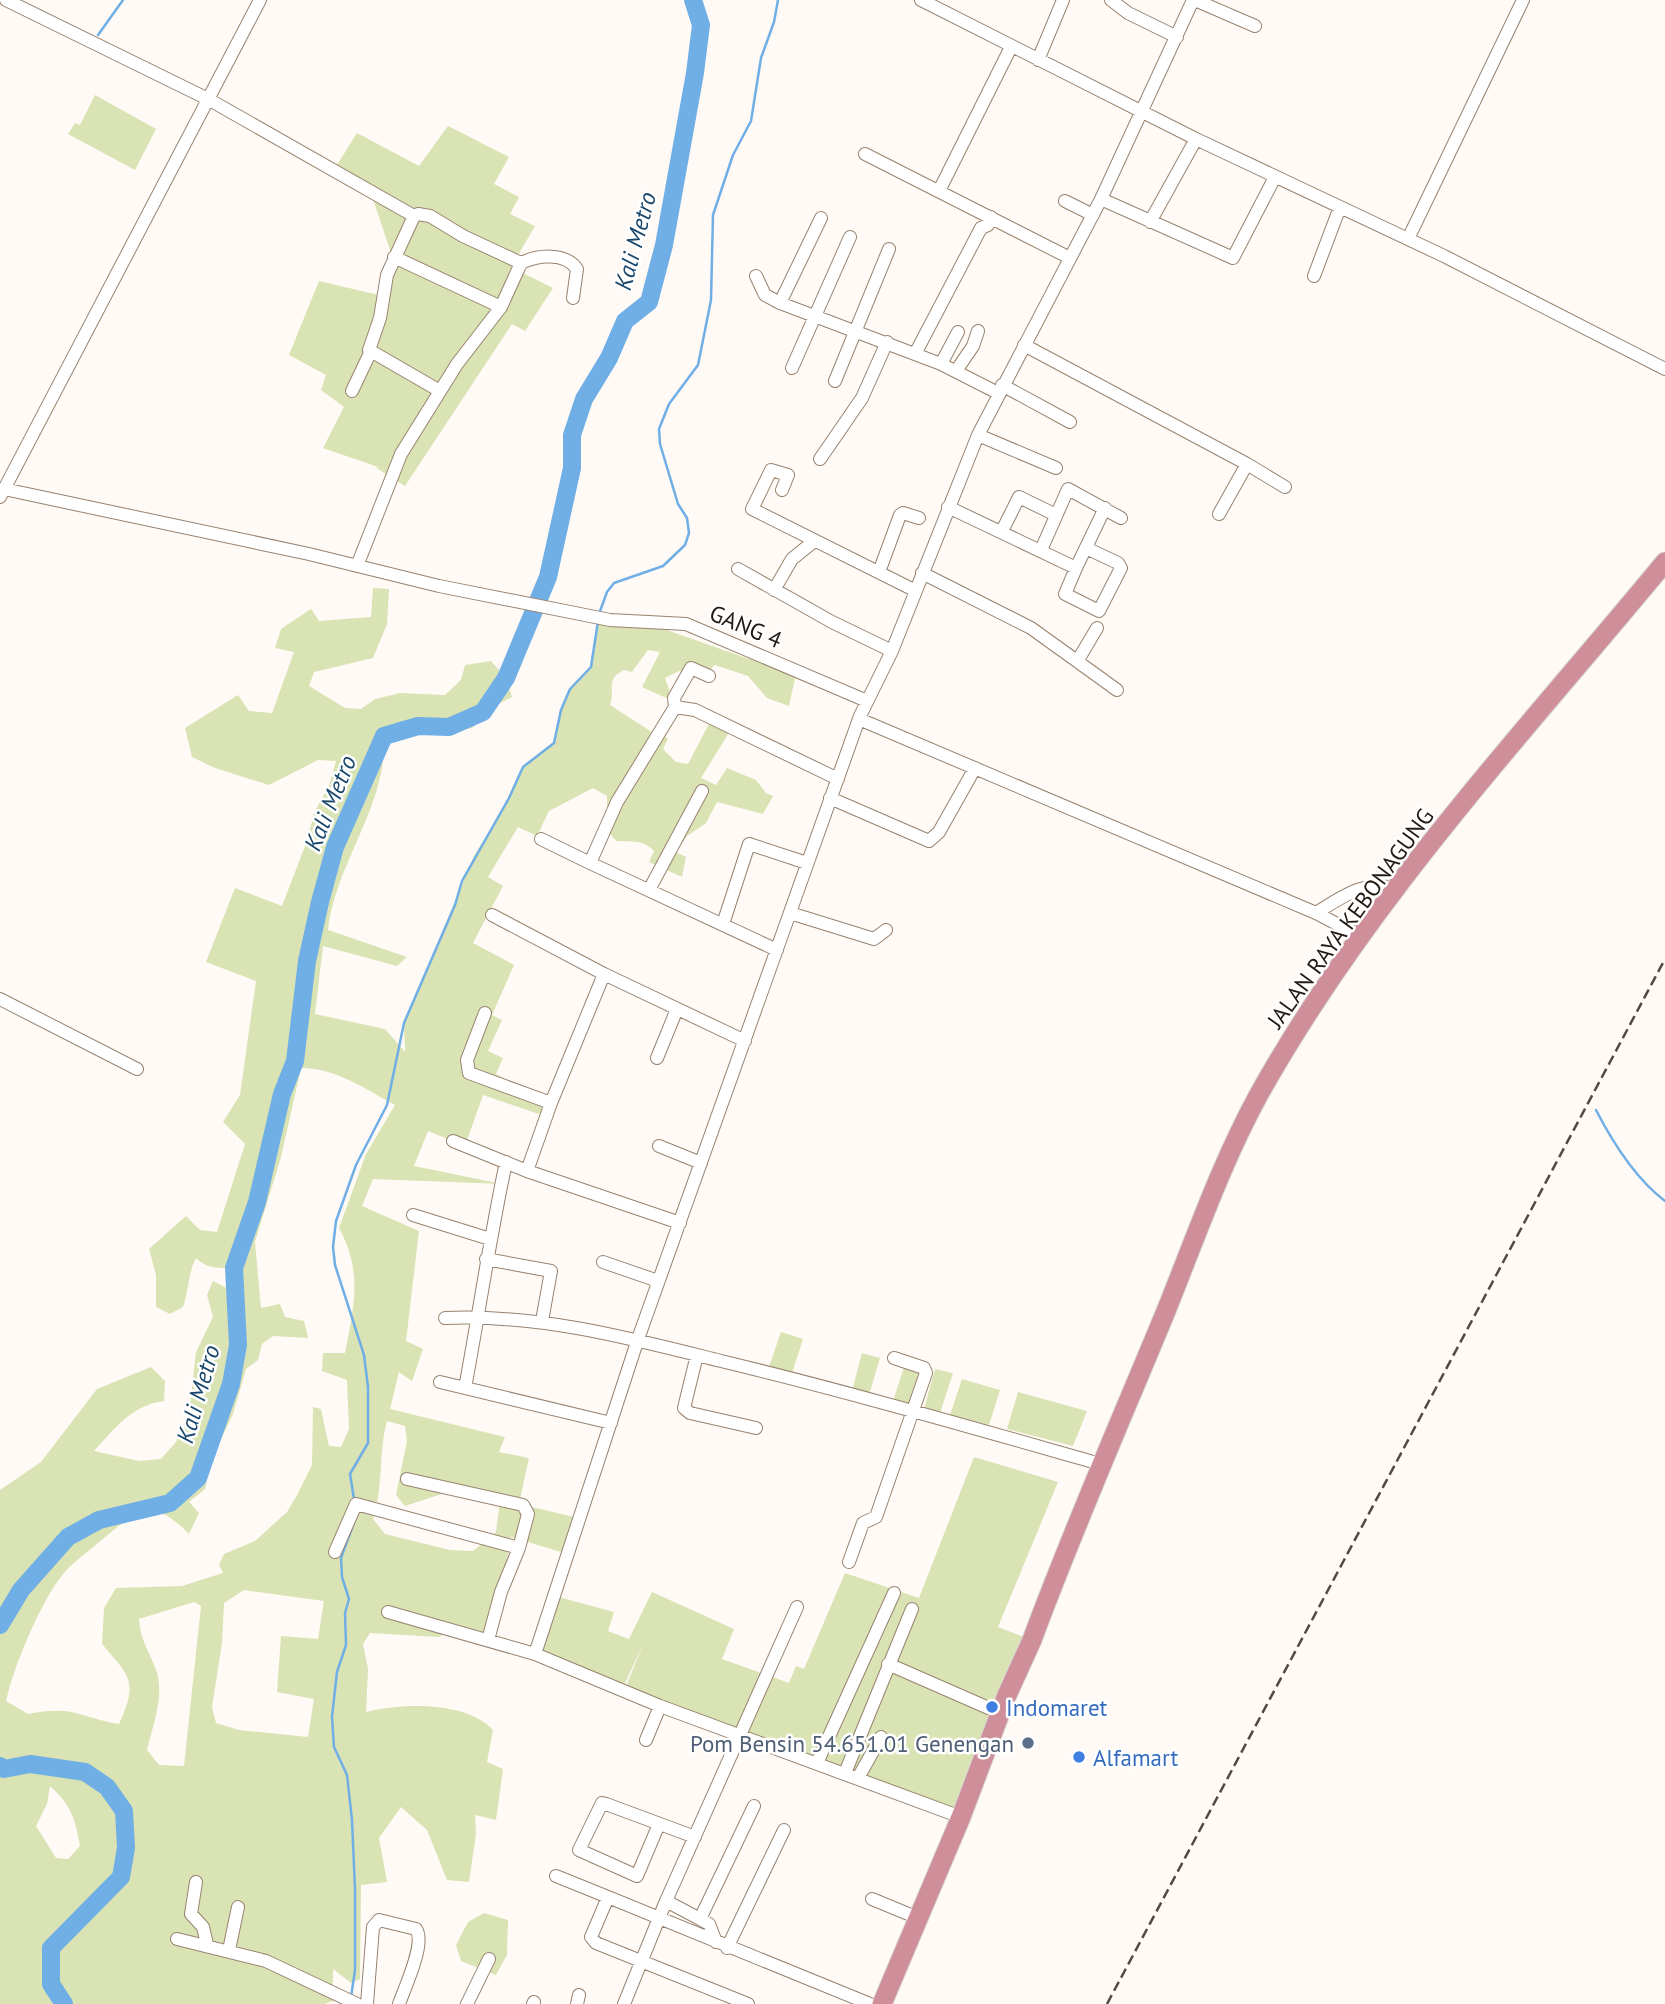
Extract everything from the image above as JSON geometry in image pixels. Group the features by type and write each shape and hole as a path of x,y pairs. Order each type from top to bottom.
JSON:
{"highway":[{"name":"JALAN RAYA KEBONAGUNG","path":"882,2004 961,1817 1000,1713 1237,1137 1278,1063 1397,889 1475,789 1665,564"}],"street":[{"path":"6,0 208,99 414,216 430,216 463,236 521,263 543,256 572,263 577,269 573,298"},
{"path":"2,493 260,0"},
{"path":"921,0 935,3 1011,47 1196,139 1408,239 1665,369"},
{"path":"1038,60 1063,0"},
{"path":"1111,0 1128,13 1177,37"},
{"path":"535,1654 638,1339 830,798 863,710 891,650 978,435 1000,388 1101,199 1194,0 1255,26"},
{"path":"1408,239 1523,0"},
{"path":"939,191 1011,47"},
{"path":"1150,222 1196,139"},
{"path":"865,154 1070,258"},
{"path":"1101,199 1233,258 1275,177"},
{"path":"1065,201 1093,215"},
{"path":"1314,276 1340,207"},
{"path":"352,391 370,353 369,347 384,300 387,275 414,216"},
{"path":"915,354 981,228 988,225 991,217"},
{"path":"780,303 821,218"},
{"path":"792,368 850,237"},
{"path":"835,381 889,249"},
{"path":"394,257 501,307"},
{"path":"358,566 388,481 412,434 457,364 501,307 521,263"},
{"path":"757,276 765,295 780,303 887,342 1000,388 1070,422"},
{"path":"956,371 973,346 978,331"},
{"path":"941,364 958,332"},
{"path":"820,459 862,398 887,342"},
{"path":"1024,345 1247,464 1284,487"},
{"path":"370,353 440,391"},
{"path":"978,435 1056,468"},
{"path":"1219,514 1247,464"},
{"path":"782,490 788,475 771,470 752,509 915,590"},
{"path":"1041,550 1069,488 1121,518"},
{"name":"GANG 4","path":"2,493 602,618 686,624 975,768 1316,913 1362,937"},
{"path":"1002,531 1019,497 1056,515"},
{"path":"948,507 1076,568"},
{"path":"1086,548 1121,565 1100,611 1065,594 1076,568 1105,508"},
{"path":"879,572 900,516 903,513 919,519"},
{"path":"774,590 792,559 814,542"},
{"path":"738,569 891,650"},
{"path":"922,573 1004,613 1078,660 1117,690"},
{"path":"1078,660 1097,628"},
{"path":"590,863 617,802 675,707 674,698 691,668 709,676"},
{"path":"675,707 695,710 838,779"},
{"path":"830,798 929,841 939,832 975,768"},
{"path":"649,890 702,791"},
{"path":"541,839 777,950"},
{"path":"723,925 749,845 807,863"},
{"path":"1316,913 1366,886 1397,889"},
{"path":"790,912 874,939 886,930"},
{"path":"492,915 604,974 745,1041"},
{"path":"527,1171 551,1103 604,974"},
{"path":"0,999 137,1069"},
{"path":"657,1058 677,1009"},
{"path":"485,1013 467,1060 470,1073 551,1103"},
{"path":"453,1141 527,1171 680,1223"},
{"path":"659,1146 701,1163"},
{"path":"465,1388 480,1316 489,1239 506,1162"},
{"path":"413,1215 489,1239"},
{"path":"486,1259 551,1271 542,1321"},
{"path":"603,1262 658,1281"},
{"path":"445,1318 480,1316 542,1321 638,1339 913,1409 1104,1465"},
{"path":"697,1355 684,1408 690,1413 756,1428"},
{"path":"849,1562 863,1523 876,1517 925,1371 894,1358"},
{"path":"440,1382 611,1423"},
{"path":"407,1479 523,1504 528,1514 519,1548 501,1592 488,1640"},
{"path":"335,1552 356,1504 519,1548"},
{"path":"817,1763 894,1593"},
{"path":"624,2004 659,1917 797,1607"},
{"path":"845,1773 912,1609"},
{"path":"388,1612 535,1654 660,1706 961,1817"},
{"path":"888,1664 1000,1713"},
{"path":"646,1740 660,1706"},
{"path":"858,1778 881,1737"},
{"path":"659,1824 637,1876 579,1850 602,1803 695,1837"},
{"path":"700,1919 754,1806"},
{"path":"721,1945 784,1830"},
{"path":"556,1875 870,2004"},
{"path":"196,1882 191,1914 203,1927 206,1944"},
{"path":"608,1897 592,1931 592,1940 748,2004"},
{"path":"872,1899 918,1918"},
{"path":"666,1901 709,1924 721,1945"},
{"path":"229,1950 238,1907"},
{"path":"367,2004 373,1927 379,1920 384,1920 416,1928 419,1933 419,1946 399,2004"},
{"path":"177,1939 206,1944 266,1961 353,2003"},
{"path":"467,2004 489,1959"}],"green space":[{"path":"95,95 156,129 135,170 68,134 75,123 80,125"},
{"path":"448,126 509,157 494,184 519,197 510,214 535,226 511,267 553,288 525,331 512,324 405,486 375,467 381,468 323,448 344,407 321,390 326,375 289,355 319,281 383,296 392,256 371,193 332,173 357,133 419,166"},
{"path":"373,588 389,589 387,624 373,658 314,672 309,686 345,708 361,709 375,699 400,693 445,695 461,680 465,665 491,661 506,678 512,697 498,704 472,728 448,732 418,726 384,736 378,786 340,881 328,930 407,957 397,966 323,946 315,1014 385,1029 405,1052 404,1023 474,856 509,798 523,767 554,743 561,710 570,689 591,667 599,618 664,629 749,659 797,669 789,706 767,698 748,676 715,665 704,675 679,671 665,678 673,701 642,687 660,652 648,650 632,672 624,670 614,677 610,705 658,736 658,732 668,739 663,749 676,762 688,764 711,720 730,731 701,778 716,785 727,768 756,780 766,793 773,796 763,814 717,802 706,823 687,836 676,852 686,857 682,877 649,862 654,851 645,844 616,841 602,824 607,814 607,796 593,788 549,811 537,836 518,827 488,877 503,886 473,943 514,965 492,1015 502,1020 488,1051 503,1058 496,1074 551,1103 539,1114 483,1095 465,1146 428,1131 414,1166 502,1184 373,1179 362,1206 419,1231 406,1341 423,1349 412,1381 399,1372 390,1409 505,1437 499,1452 529,1458 519,1504 583,1519 571,1555 511,1537 506,1566 483,1642 450,1630 439,1637 370,1633 363,1644 368,1669 366,1712 415,1706 450,1709 467,1714 493,1730 487,1762 503,1769 496,1820 475,1815 476,1834 469,1882 447,1880 427,1830 401,1807 379,1838 387,1882 361,1885 360,1979 351,1983 333,1969 333,2001 324,2004 0,2004 0,1490 41,1462 97,1389 151,1367 165,1381 164,1401 153,1403 133,1413 94,1451 139,1461 161,1459 176,1442 189,1415 196,1352 213,1317 207,1295 213,1281 234,1292 234,1268 209,1266 196,1258 183,1307 170,1314 156,1307 156,1275 149,1249 186,1216 200,1230 217,1232 245,1144 223,1122 240,1095 256,981 206,962 235,888 282,906 315,811 329,786 336,761 318,760 269,785 215,768 192,757 185,728 238,695 249,711 272,713 294,652 275,648 281,629 311,609 319,621 371,617","holes":["301,1068 338,1075 395,1105 366,1154 339,1228 347,1244 354,1274 353,1304 345,1353 323,1353 322,1371 347,1380 349,1429 341,1447 329,1446 321,1409 313,1407 312,1465 296,1497 287,1512 255,1541 224,1554 219,1565 223,1573 182,1586 116,1588 104,1608 102,1644 125,1673 130,1689 119,1724 66,1711 28,1714 6,1701 28,1637 60,1578 81,1557 137,1514 156,1511 176,1522 189,1534 199,1513 189,1502 205,1489 212,1458 233,1414 246,1369 258,1360 262,1344 273,1336 308,1338 304,1321 285,1317 280,1304 261,1308 255,1242 281,1157","387,1421 405,1426 407,1441 396,1495 405,1506 445,1493 500,1501 496,1532 473,1551 450,1550 385,1534 373,1519 379,1494","244,1590 324,1601 318,1639 281,1636 277,1692 314,1699 308,1737 239,1730 216,1723 212,1707 222,1643 224,1603","194,1602 201,1606 184,1766 159,1765 147,1750 159,1690 156,1670 139,1619","50,1786 63,1799 71,1813 80,1846 68,1859 56,1858 36,1826 47,1804"]},
{"path":"781,1332 803,1339 791,1376 768,1370"},
{"path":"862,1353 880,1358 869,1395 852,1391"},
{"path":"905,1364 922,1368 911,1405 893,1401"},
{"path":"935,1369 953,1373 940,1413 924,1409"},
{"path":"962,1379 1000,1390 989,1425 950,1415"},
{"path":"1018,1392 1087,1411 1073,1446 1007,1429"},
{"path":"974,1457 1058,1482 998,1627 1032,1640 961,1817 816,1760 623,1694 644,1642 621,1692 535,1659 555,1596 614,1612 608,1631 629,1639 652,1592 734,1629 722,1659 789,1683 796,1666 804,1669 845,1573 919,1598"},
{"path":"484,1913 508,1920 507,1955 496,1975 461,1961 456,1945 468,1922"}],"waterway":[{"path":"98,35 123,0"},
{"name":"Kali Metro","path":"0,1625 21,1590 68,1537 99,1520 170,1503 198,1478 231,1384 238,1345 234,1268 257,1202 282,1094 295,1061 307,961 335,847 384,736 418,726 449,727 483,712 506,678 548,577 572,468 572,435 584,399 609,358 625,321 649,302 664,245 695,73 701,25 693,0"},
{"path":"599,614 607,592 614,583 663,566 685,545 689,533 687,518 678,504 660,444 659,429 669,404 698,365 711,300 713,215 733,155 751,121 761,58 774,22 778,0"},
{"path":"354,1499 350,1474 368,1443 368,1387 364,1355 335,1265 333,1247 336,1221 356,1165 387,1105 404,1023 455,905 462,881 509,798 523,767 554,743 561,710 570,689 591,667 598,621"},
{"path":"1596,1110 1626,1160 1644,1182 1665,1201"},
{"path":"351,1997 355,1970 352,1820 347,1775 334,1747 332,1717 337,1672 346,1645 345,1613 349,1599 342,1577 341,1558 356,1517"},
{"name":"Kali Metro","path":"0,1766 4,1769 30,1764 85,1772 107,1787 124,1811 126,1848 121,1877 51,1948 51,1984 64,2004"}],"railway":[{"path":"1107,2004 1665,959"}],"place":[{"name":"Indomaret","path":"992,1707"},
{"name":"Pom Bensin 54.651.01 Genengan","path":"1028,1743"},
{"name":"Alfamart","path":"1079,1757"}]}
